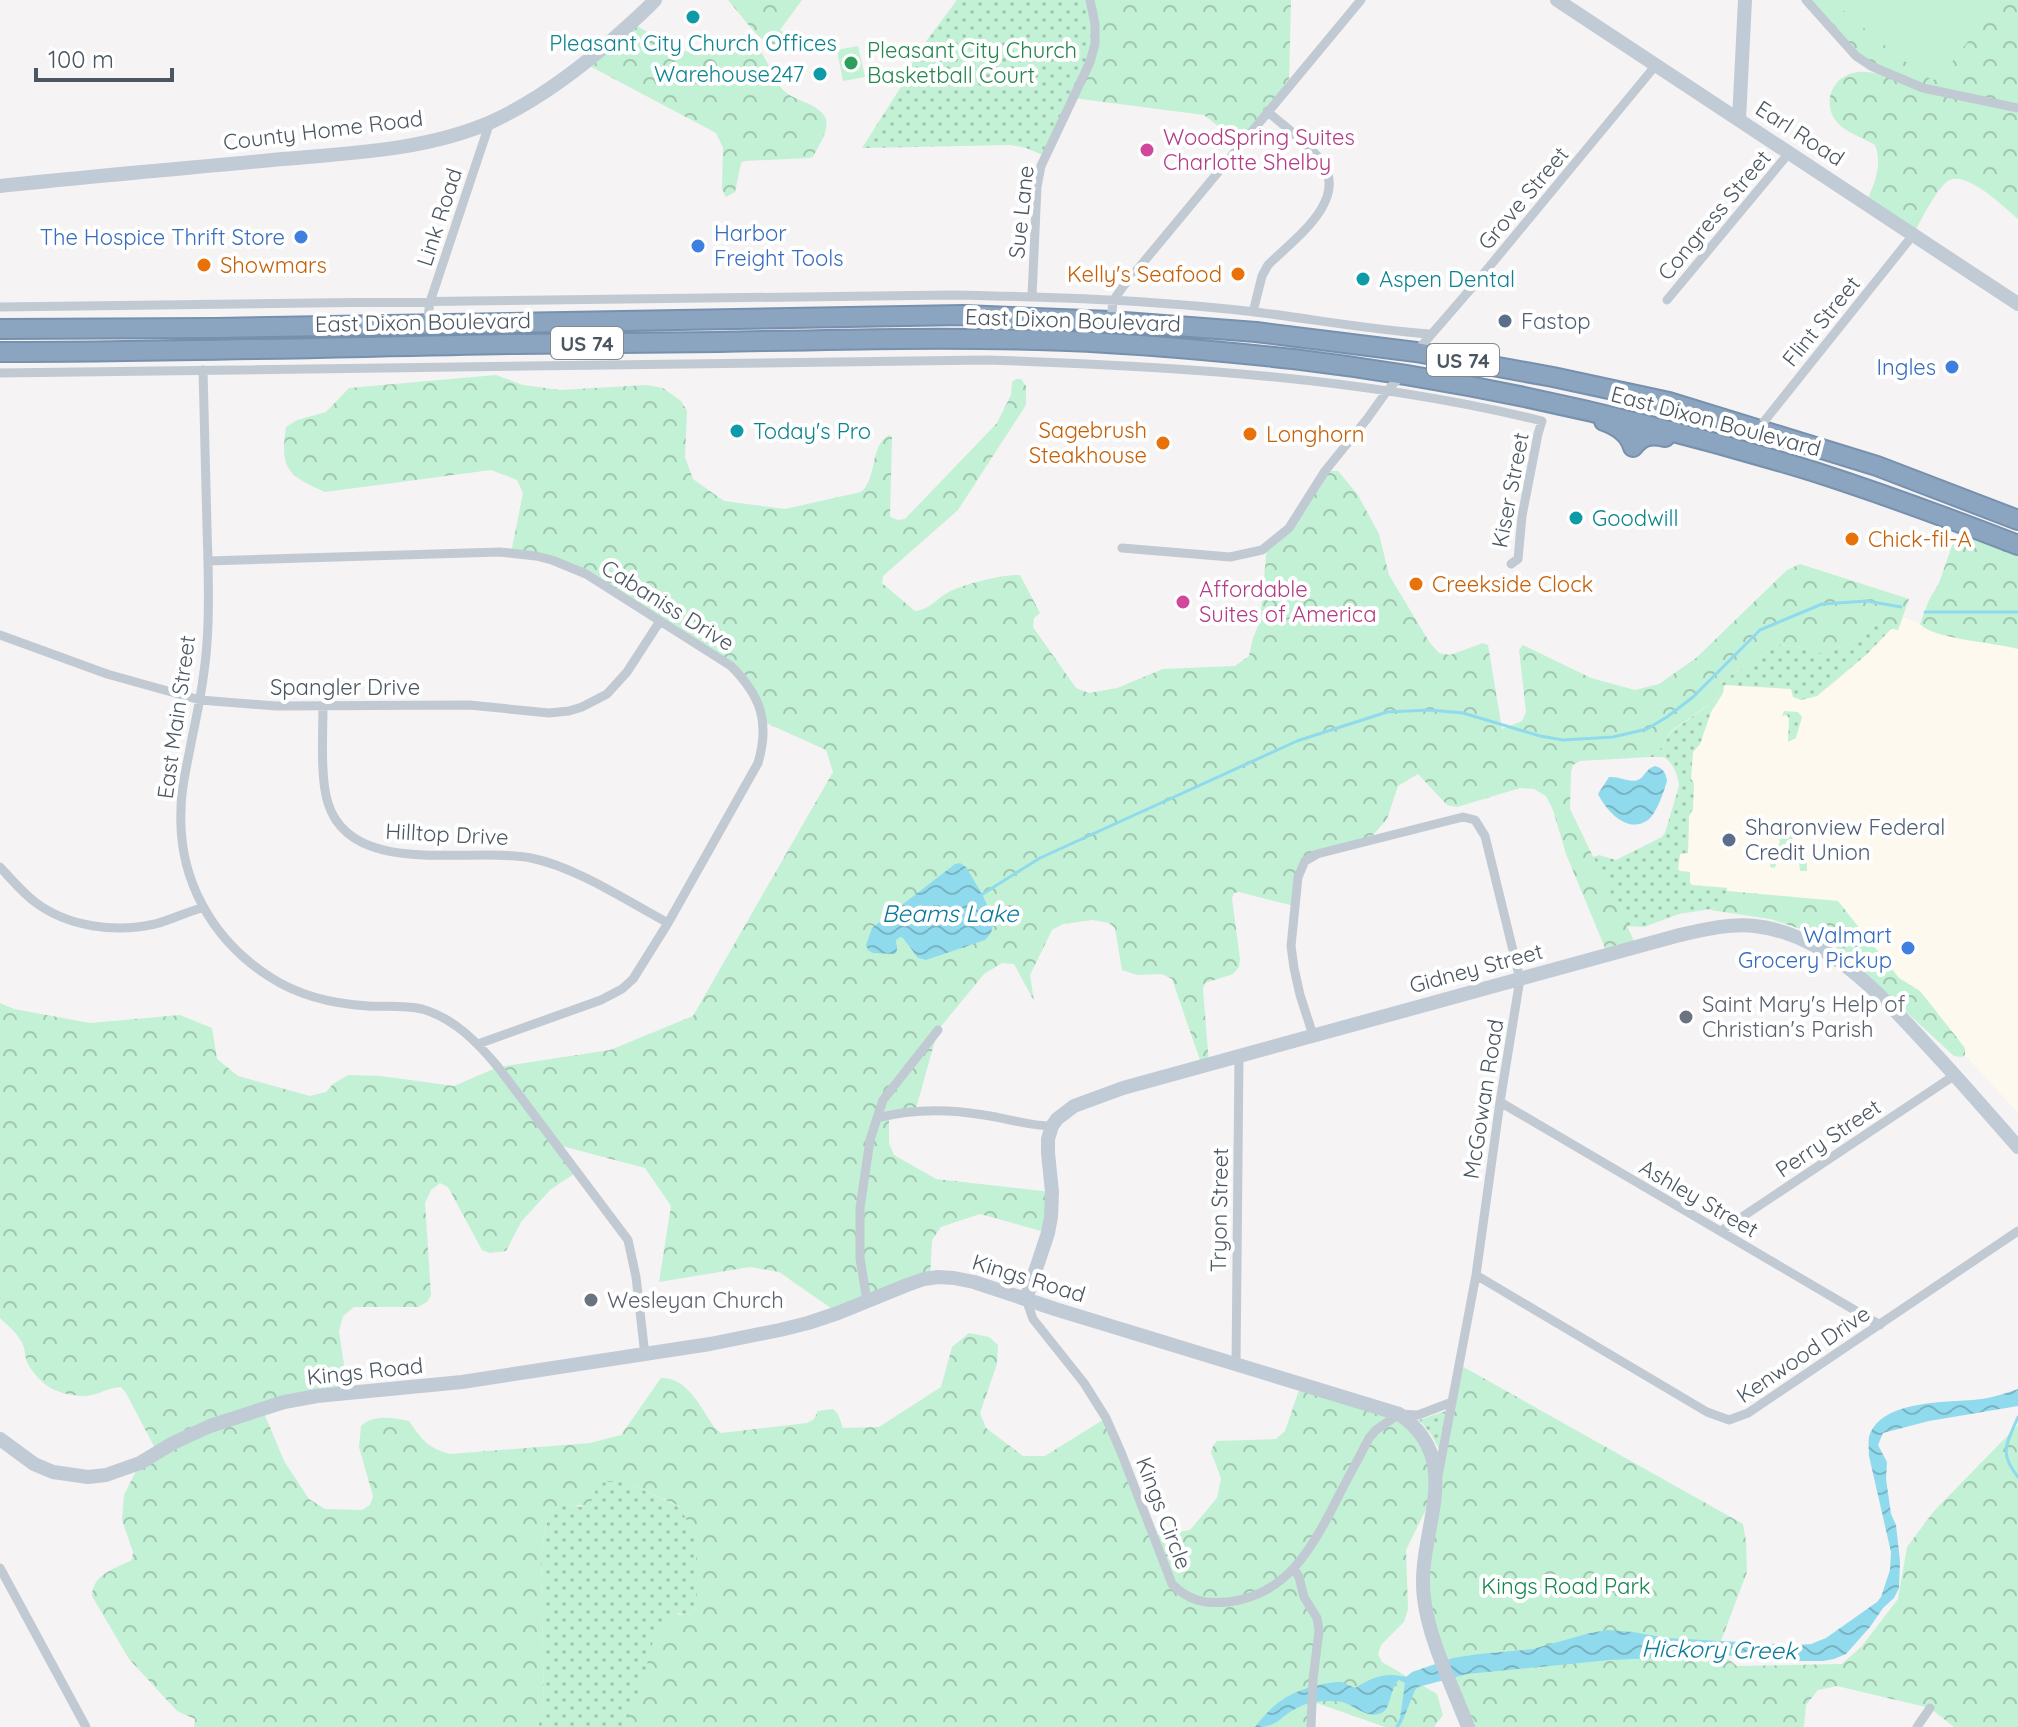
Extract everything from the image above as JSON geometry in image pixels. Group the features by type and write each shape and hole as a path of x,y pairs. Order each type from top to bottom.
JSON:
{"highway":[{"name":"East Dixon Boulevard","path":"0,329 238,328 963,315 1111,321 1256,332 1416,352 1669,402 1877,466 2018,520"},
{"path":"807,341 807,334 813,330 928,326 963,315"},
{"path":"670,342 697,331 789,329 793,326 794,317"},
{"path":"0,342 77,339 84,336 87,328"},
{"path":"99,362 105,342 110,340 193,338 238,328"},
{"name":"East Dixon Boulevard","path":"0,352 99,362 520,344 670,342 1041,340 1174,348 1402,375 1562,404 1566,410 1617,426 1628,435 1633,447 1640,439 1654,435 1731,449 1817,473 2018,545"},
{"path":"1295,360 1315,354 1399,361 1410,358 1416,352"},
{"path":"1402,375 1418,368 1522,379 1553,377"}],"street":[{"name":"County Home Road","path":"0,186 408,146 456,134 527,104 595,55 655,0"},
{"name":"Sue Lane","path":"1032,296 1037,187 1041,166 1090,62 1095,44 1090,0"},
{"path":"1111,321 1113,301 1122,288 1361,0"},
{"path":"1739,120 1745,0"},
{"path":"1806,0 1856,56 1871,66 1923,88 2018,108"},
{"name":"Earl Road","path":"1566,2 2018,304"},
{"name":"Grove Street","path":"1416,352 1656,65"},
{"path":"1253,312 1268,265 1320,212 1329,196 1330,185 1328,172 1320,158 1267,111"},
{"name":"Link Road","path":"427,324 430,302 490,122"},
{"name":"Congress Street","path":"1667,300 1789,153"},
{"name":"Flint Street","path":"1757,430 1913,235"},
{"name":"East Dixon Boulevard","path":"0,307 1032,296 1253,312 1430,334"},
{"path":"794,297 794,317"},
{"path":"87,306 87,328"},
{"path":"805,361 807,341"},
{"name":"East Dixon Boulevard","path":"0,373 99,362 203,370 805,361 1064,362 1346,385 1542,421"},
{"name":"East Main Street","path":"203,370 207,641 181,809 181,834 188,873 202,908 234,947 279,983 319,999 346,1005 422,1009 447,1019 478,1044 628,1240 636,1277 645,1355"},
{"path":"1122,548 1230,557 1262,550 1289,528 1325,471 1402,375"},
{"name":"Kiser Street","path":"1511,564 1518,559 1522,516 1542,421"},
{"name":"Cabaniss Drive","path":"208,561 500,552 552,560 572,567 731,666 755,694 761,708 764,736 758,763 633,979 601,1000 478,1044"},
{"name":"Spangler Drive","path":"0,635 118,678 200,700 264,706 469,705 549,713 569,711 597,700 622,679 660,621"},
{"name":"Hilltop Drive","path":"323,706 325,794 332,815 354,839 379,850 400,854 508,854 534,858 558,865 668,923"},
{"name":"McGowan Road","path":"1313,1035 1300,995 1291,946 1298,877 1305,861 1317,854 1463,817 1477,821 1485,836 1520,979 1476,1275 1436,1487"},
{"path":"0,867 35,902 58,916 85,924 129,928 160,922 202,908"},
{"name":"Gidney Street","path":"1052,1126 1074,1106 1105,1094 1703,930 1745,925 1772,929 1804,941 1842,964 1899,1014 2018,1147"},
{"path":"867,1301 860,1258 860,1208 870,1140 883,1100 938,1030"},
{"name":"Tryon Street","path":"1236,1365 1239,1056"},
{"name":"Perry Street","path":"1721,1231 1955,1075"},
{"name":"Ashley Street","path":"1500,1102 1880,1325"},
{"path":"877,1118 916,1111 961,1111 1052,1126 1048,1139 1051,1217 1026,1299"},
{"name":"Kenwood Drive","path":"1476,1275 1707,1412 1729,1420 1742,1417 2018,1231"},
{"name":"Kings Road","path":"0,1439 34,1464 53,1472 88,1477 106,1475 140,1463 210,1426 284,1402 317,1396 450,1384 645,1355 780,1330 838,1313 924,1279 954,1278 1399,1414 1420,1432 1431,1450 1436,1487 1423,1571 1424,1602 1468,1727"},
{"name":"Kings Circle","path":"1026,1299 1033,1319 1084,1383 1106,1418 1172,1584 1184,1596 1199,1601 1235,1601 1257,1595 1294,1569 1322,1531 1369,1438 1399,1414"},
{"path":"1399,1414 1418,1415 1452,1402"},
{"path":"0,1568 86,1727"},
{"path":"1294,1569 1304,1597 1317,1618 1319,1631 1311,1727"},
{"path":"1917,1727 1930,1708"}],"shaded area":[{"path":"1903,617 1920,623 1923,628 2018,649 2018,1113 1965,1055 1965,1048 1920,991 1899,978 1838,902 1692,885 1690,872 1678,869 1680,854 1688,852 1689,816 1693,809 1693,752 1700,744 1725,684 1792,689 1792,695 1830,687 1892,628 1898,630"}],"green space":[{"path":"728,0 802,0 780,30 790,38 775,44 761,38"},
{"path":"957,0 1090,0 1095,44 1045,156 1011,145 862,148 906,79 915,56"},
{"path":"1090,0 1291,0 1289,85 1240,143 1204,115 1073,98 1095,44"},
{"path":"1806,0 2018,0 2018,219 1985,191 1965,180 1956,179 1948,181 1939,191 1913,235 1866,203 1878,168 1875,145 1846,130 1835,120 1831,111 1831,94 1841,79 1849,74 1863,72 1891,76 1871,66"},
{"path":"1847,0 2000,0 1939,79 1932,80 1840,8"},
{"path":"631,22 669,44 701,55 739,40 754,44 784,91 817,108 825,117 825,132 813,157 744,161 735,192 726,197 722,189 723,148 716,133 584,63"},
{"name":"Pleasant City Church Basketball Court","path":"858,46 865,77 843,81 837,50"},
{"name":"Kings Road Park","path":"496,375 523,385 560,390 647,385 663,388 681,401 687,411 685,457 693,479 724,501 785,509 861,492 870,478 879,447 889,435 892,437 890,517 898,520 905,519 997,423 1011,395 1012,382 1021,379 1026,386 1026,405 958,510 883,576 882,583 915,611 955,589 994,578 1020,575 1040,613 1034,618 1033,627 1076,688 1089,693 1117,688 1163,669 1235,666 1249,656 1260,621 1267,546 1282,535 1325,471 1338,471 1358,495 1379,534 1389,575 1439,653 1450,655 1483,643 1488,645 1502,729 1522,721 1526,712 1519,650 1523,645 1591,678 1635,690 1659,684 1696,658 1787,570 1800,564 1909,599 1898,630 1876,625 1851,644 1819,653 1778,645 1722,681 1717,699 1671,731 1662,747 1649,757 1580,761 1573,765 1570,809 1637,947 1608,955 1566,854 1546,796 1534,789 1520,788 1457,807 1447,805 1418,774 1398,786 1387,819 1367,842 1305,861 1294,906 1234,893 1239,967 1233,974 1205,983 1203,989 1209,1064 1202,1066 1172,979 1162,974 1137,975 1122,970 1115,928 1109,923 1093,920 1063,924 1052,930 1030,975 1034,1001 1014,964 1002,963 984,974 938,1030 915,1112 889,1115 889,1143 894,1155 936,1179 1052,1192 1048,1233 980,1214 941,1227 932,1240 930,1278 838,1313 779,1272 750,1267 659,1282 671,1206 645,1168 558,1145 577,1172 551,1189 521,1222 506,1251 490,1253 482,1250 448,1187 440,1183 431,1190 425,1203 431,1295 427,1302 418,1307 354,1307 343,1316 339,1331 348,1394 262,1408 284,1461 309,1499 325,1509 362,1510 370,1505 373,1496 359,1447 361,1426 366,1422 384,1418 409,1421 426,1442 450,1454 590,1443 621,1435 661,1378 670,1379 686,1388 721,1433 807,1423 814,1419 818,1411 833,1409 843,1428 879,1427 941,1387 952,1347 969,1333 989,1337 998,1345 997,1364 980,1413 986,1428 1023,1456 1045,1456 1106,1418 1153,1536 1190,1530 1217,1498 1221,1478 1211,1452 1213,1446 1217,1441 1276,1439 1285,1431 1301,1384 1407,1420 1435,1472 1460,1365 1743,1524 1747,1572 1721,1641 1723,1655 1737,1666 1842,1664 1862,1646 1898,1599 1907,1547 1934,1511 2018,1425 2018,1727 1954,1727 1930,1708 1837,1686 1818,1690 1806,1705 1804,1727 1468,1727 1424,1602 1435,1491 1406,1550 1408,1609 1404,1622 1381,1645 1378,1654 1382,1662 1437,1694 1443,1715 1434,1727 1385,1727 1311,1701 1309,1727 624,1727 641,1688 654,1637 668,1615 692,1614 696,1607 696,1537 679,1506 626,1482 604,1482 598,1485 590,1504 558,1508 546,1526 541,1556 544,1707 538,1727 194,1727 195,1719 177,1711 129,1659 92,1596 100,1577 132,1560 133,1552 122,1520 124,1495 140,1463 157,1452 121,1387 85,1396 52,1389 33,1372 21,1341 0,1318 0,1003 14,1009 90,1023 180,1015 212,1028 217,1059 238,1076 310,1096 326,1092 348,1075 454,1086 498,1067 610,1050 693,1016 833,772 826,750 764,722 742,678 586,574 511,553 523,493 517,480 491,470 325,492 302,481 289,469 284,452 286,427 297,420 326,412 349,388"},
{"path":"1965,533 2018,552 2018,649 1939,634 1920,624 1954,540"},
{"path":"1876,625 1892,628 1866,655 1817,696 1801,700 1793,697 1791,689 1724,685 1700,744 1693,752 1693,809 1689,816 1688,853 1680,854 1678,869 1690,872 1692,885 1727,888 1726,898 1717,908 1679,914 1644,927 1626,926 1593,857 1599,855 1616,860 1665,833 1679,782 1666,759 1649,757 1662,747 1671,732 1717,699 1722,681 1778,645 1819,653 1851,644"},
{"path":"1784,711 1798,712 1802,717 1796,738 1788,742 1789,719 1787,715 1782,716"},
{"path":"1786,825 1795,846 1807,862 1807,871 1800,871 1799,862 1777,861 1775,868 1770,867 1771,859 1778,855 1781,829"},
{"path":"1727,891 1838,901 1899,978 1920,991 1965,1048 1965,1055 1954,1056 1825,937 1770,919 1710,910 1722,903"},
{"path":"1446,1411 1440,1451 1419,1420"},
{"path":"603,1482 626,1482 680,1507 696,1537 696,1607 692,1614 678,1613 624,1727 538,1727 544,1707 541,1556 546,1524 560,1506 569,1504 581,1507"}],"water":[{"path":"1655,766 1664,771 1667,781 1654,812 1640,824 1632,825 1618,819 1598,794 1609,777 1635,781"},
{"name":"Beams Lake","path":"960,863 974,880 991,915 992,929 985,940 926,960 918,958 900,937 896,940 895,954 868,950 866,945 872,928"},
{"name":"Hickory Creek","path":"2018,1389 2018,1406 1929,1421 1883,1433 1878,1445 1887,1462 1886,1479 1900,1561 1899,1588 1846,1654 1823,1661 1723,1655 1610,1660 1467,1674 1418,1687 1402,1722 1395,1727 1400,1718 1405,1683 1399,1680 1386,1710 1377,1714 1367,1714 1342,1702 1309,1703 1274,1723 1255,1727 1281,1701 1311,1687 1342,1682 1355,1688 1379,1676 1406,1677 1453,1658 1533,1649 1608,1630 1667,1638 1795,1645 1811,1644 1826,1638 1877,1602 1890,1570 1891,1552 1869,1456 1869,1437 1876,1424 1887,1415 1918,1405 1982,1399"}],"waterway":[{"path":"981,895 1040,858 1297,741 1387,712 1430,710 1463,713 1563,740 1613,737 1647,729 1667,717 1693,697 1760,630 1822,604 1867,601 1901,607"},
{"path":"1925,612 2018,612"},
{"path":"2018,1417 2006,1448 2008,1461 2018,1477"}],"place":[{"name":"Pleasant City Church Offices","path":"693,17"},
{"name":"Pleasant City Church Basketball Court","path":"851,63"},
{"name":"Warehouse247","path":"820,74"},
{"name":"WoodSpring Suites Charlotte Shelby","path":"1147,150"},
{"name":"The Hospice Thrift Store","path":"301,237"},
{"name":"Harbor Freight Tools","path":"698,246"},
{"name":"Showmars","path":"204,265"},
{"name":"Kelly's Seafood","path":"1238,274"},
{"name":"Aspen Dental","path":"1363,279"},
{"name":"Fastop","path":"1505,321"},
{"name":"Ingles","path":"1952,367"},
{"name":"Today's Pro","path":"737,431"},
{"name":"Longhorn","path":"1250,434"},
{"name":"Sagebrush Steakhouse","path":"1163,443"},
{"name":"Goodwill","path":"1576,518"},
{"name":"Chick-fil-A","path":"1852,539"},
{"name":"Creekside Clock","path":"1416,584"},
{"name":"Affordable Suites of America","path":"1183,602"},
{"name":"Sharonview Federal Credit Union","path":"1729,840"},
{"name":"Walmart Grocery Pickup","path":"1908,948"},
{"name":"Saint Mary's Help of Christian's Parish","path":"1686,1017"},
{"name":"Wesleyan Church","path":"591,1300"}]}
